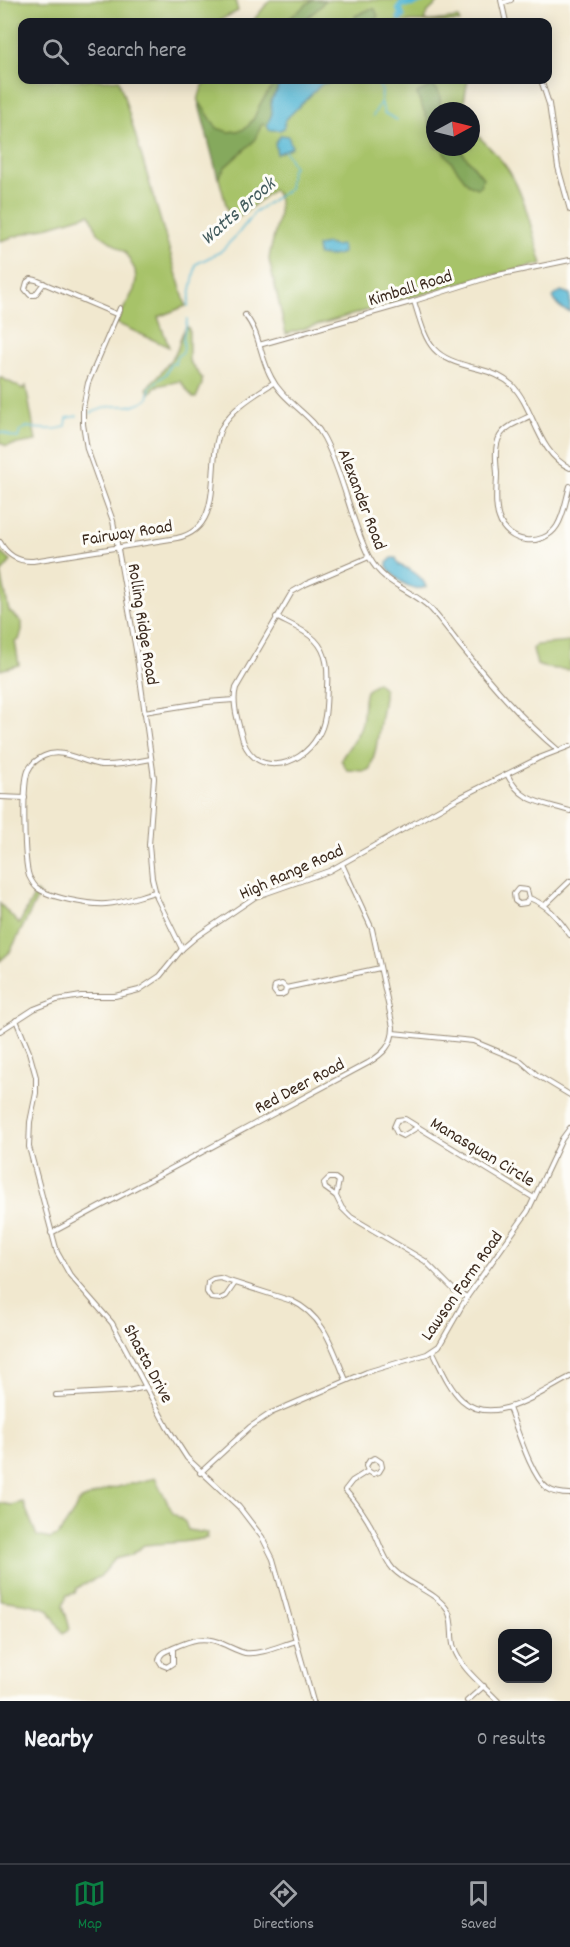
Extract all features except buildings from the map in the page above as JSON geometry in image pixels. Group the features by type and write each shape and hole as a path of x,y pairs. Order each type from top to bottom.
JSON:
{"street":[{"path":"505,18 501,1 511,0"},
{"path":"542,84 549,104 558,167 570,210"},
{"name":"Kimball Road","path":"259,345 504,273 570,260"},
{"path":"44,283 35,295 30,295 24,289 25,284 31,279 44,283 116,314"},
{"path":"414,301 425,335 436,353 450,362 492,373 503,379 515,390 553,456 570,468"},
{"name":"Rolling Ridge Road","path":"120,308 88,383 82,416 84,440 109,507 118,548 152,759 154,778 149,853 152,878 155,892 182,949"},
{"name":"Alexander Road","path":"245,315 253,328 273,383 323,435 369,556 386,579 431,609 460,646 520,713 558,750"},
{"name":"Fairway Road","path":"0,542 9,554 24,561 118,548 189,534 202,524 211,505 213,454 222,427 229,416 241,405 273,383"},
{"path":"530,416 504,432 497,445 497,510 501,523 508,533 519,539 532,541 544,537 551,533 559,523 570,486"},
{"path":"276,617 310,636 321,647 328,676 325,715 320,735 309,748 293,760 274,764 262,762 251,755 244,745 234,700 236,688 276,617 289,596 299,587 369,556"},
{"path":"144,712 234,700"},
{"name":"High Range Road","path":"0,1031 34,1009 57,1000 81,996 115,996 139,990 166,970 182,949 203,932 255,897 314,877 342,864 435,811 507,774 570,746"},
{"path":"152,759 102,765 66,755 49,754 37,760 29,769 25,798 27,866 32,882 38,889 50,895 99,904 155,892"},
{"path":"507,774 513,787 525,796 570,811"},
{"path":"0,797 25,798"},
{"path":"342,864 369,921 392,1019 393,1034 473,1041 521,1061 537,1075 570,1095"},
{"path":"545,905 570,881"},
{"path":"523,888 529,892 529,898 526,903 519,904 515,901 514,894 518,889 523,888"},
{"path":"529,898 545,905 570,936"},
{"path":"286,988 380,968"},
{"name":"Shasta Drive","path":"15,1020 29,1052 36,1077 29,1147 57,1252 65,1267 112,1323 175,1441 200,1473 239,1507 262,1537 273,1559 313,1701"},
{"name":"Red Deer Road","path":"51,1233 375,1059 390,1044 393,1034"},
{"name":"Manasquan Circle","path":"418,1127 403,1136 397,1134 394,1127 396,1121 401,1119 418,1127 534,1198"},
{"name":"Lawson Farm Road","path":"200,1473 263,1417 346,1380 375,1369 408,1362 433,1352 444,1340 468,1297 521,1221 562,1139 570,1128"},
{"path":"336,1196 339,1181 329,1178 324,1183 325,1188 336,1196 343,1209 351,1217 424,1261 454,1290 468,1297"},
{"path":"235,1283 222,1299 213,1299 207,1292 207,1284 214,1278 235,1283 292,1301 310,1311 323,1328 346,1380"},
{"path":"433,1352 456,1393 468,1405 488,1410 509,1408 570,1377"},
{"path":"56,1395 128,1391 146,1387"},
{"path":"509,1408 537,1476 548,1489 570,1494"},
{"path":"375,1458 381,1462 380,1472 373,1474 368,1471 366,1466 370,1460 375,1458"},
{"path":"368,1471 352,1481 345,1491 365,1516 392,1568 433,1596 447,1611 451,1619 454,1648 498,1701"},
{"path":"173,1648 173,1663 169,1666 162,1665 159,1660 160,1655 173,1648 195,1639 208,1638 238,1651 251,1653 296,1641"},
{"path":"467,1701 484,1686"}],"green space":[{"path":"0,0 235,0 238,11 224,18 18,18 18,84 120,84 186,306 158,317 169,347 116,323 134,290 135,270 125,252 98,233 90,214 0,241"},
{"path":"270,0 441,0 427,13 425,18 255,18"},
{"path":"312,0 325,0 307,18 290,18"},
{"path":"375,9 378,16 376,18 356,18 355,16"},
{"path":"205,84 467,84 464,102 426,102 426,156 480,156 480,138 496,154 515,181 542,264 468,281 286,334 269,260 279,212 277,195 273,190 239,217 229,216 198,100"},
{"path":"274,84 278,84 271,100 272,114 267,126 262,124 254,141 225,167 218,178 198,100 217,128 228,132 242,130 248,126"},
{"path":"431,86 439,93 440,102 426,102 426,116 417,93"},
{"path":"447,156 465,156 483,178 477,188 468,184"},
{"path":"187,327 189,329 189,361 202,378 196,398 193,398 180,381 157,386 150,393 148,386 175,354"},
{"path":"0,377 23,389 26,386 36,441 6,446 0,442"},
{"path":"0,552 11,561 1,573 9,611 22,622 22,631 19,640 15,641 19,665 0,670"},
{"path":"570,642 570,670 537,665 533,649 536,645"},
{"path":"377,682 384,689 384,697 376,748 370,769 347,770 341,760 361,726 366,691"},
{"path":"36,892 39,895 10,952 0,961 0,904 19,924"},
{"path":"155,1478 173,1513 185,1522 188,1530 208,1533 207,1538 144,1545 131,1555 115,1559 101,1576 77,1588 75,1593 67,1595 63,1605 70,1629 63,1633 48,1609 0,1600 0,1503 11,1505 23,1502 37,1536 50,1539 58,1536 82,1500 105,1490"}],"water":[{"path":"278,84 322,84 285,120 284,128 270,130 267,126 272,114 271,100"},
{"path":"281,135 288,136 292,147 277,154 275,143"},
{"path":"342,245 343,253 332,256 318,255 317,246"},
{"path":"561,291 570,294 570,312 560,307 553,297"},
{"path":"392,558 396,558 399,565 419,576 426,587 415,588 399,580 387,567 387,563"}],"waterway":[{"name":"Watts Brook","path":"400,18 402,16 399,8 402,4 423,0"},
{"path":"378,84 382,91 381,101 384,113 397,120"},
{"path":"373,116 381,101"},
{"name":"Watts Brook","path":"188,306 196,264 220,252 255,212 289,189 291,169 294,167 285,151"},
{"name":"Watts Brook","path":"91,413 109,407 136,405 148,399 150,387 166,374 171,363 175,364 176,357 183,352 183,336 187,319"},
{"name":"Watts Brook","path":"0,432 18,438 20,431 27,427 63,428 66,426 67,418 77,416"}]}
